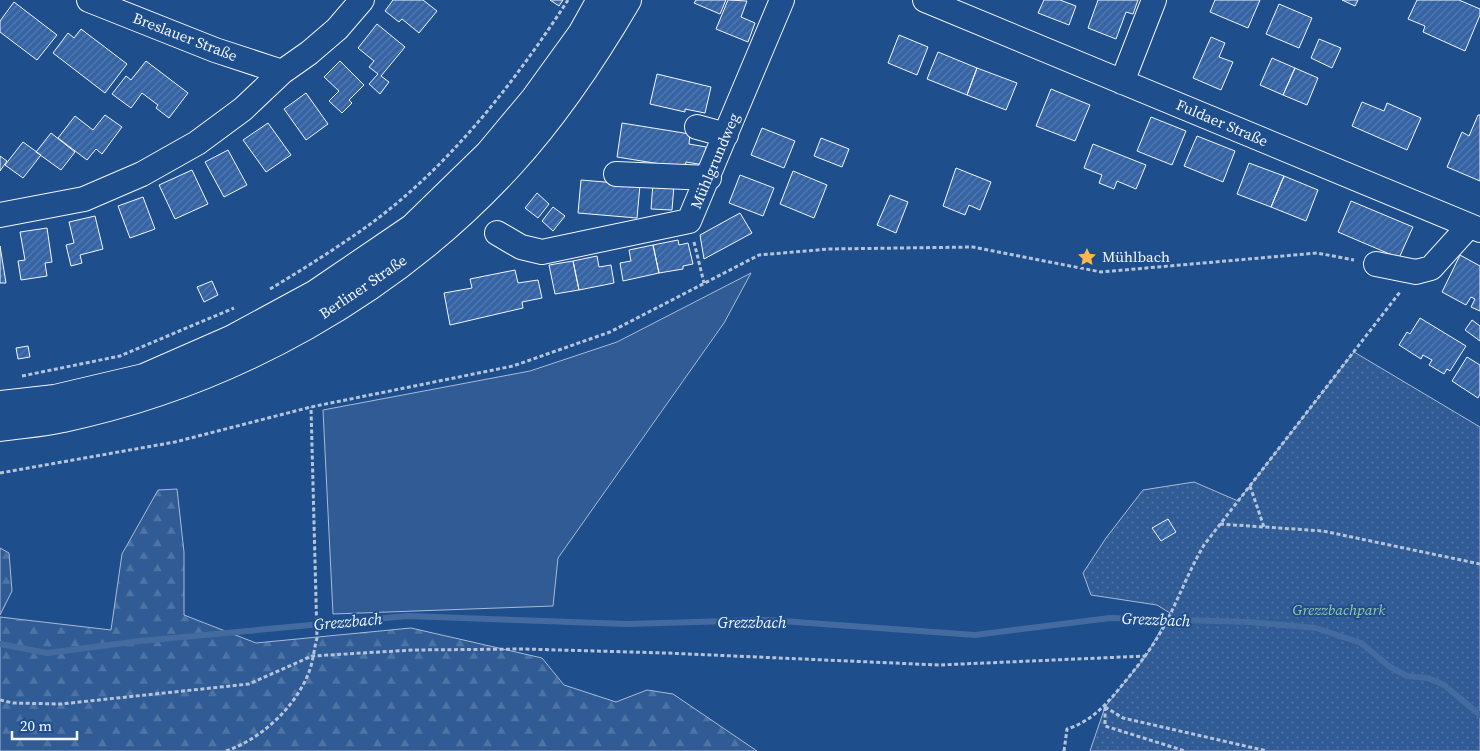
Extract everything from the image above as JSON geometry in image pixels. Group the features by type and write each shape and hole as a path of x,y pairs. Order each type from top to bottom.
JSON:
{"highway":[{"name":"Berliner Straße","path":"0,405 55,399 144,378 233,339 324,289 413,228 489,154 535,99 582,34 601,0"},
{"name":"Berliner Straße","path":"0,427 62,419 148,396 241,360 337,308 425,245 509,165 564,98 627,0"}],"street":[{"name":"Breslauer Straße","path":"89,0 215,50 282,72"},
{"path":"0,215 84,199 142,174 197,143 243,109 282,72 309,53 337,29 362,0"},
{"name":"Mühlgrundweg","path":"498,233 521,247 542,252 690,221 782,0"},
{"name":"Fuldaer Straße","path":"925,0 967,8 1122,82 1475,228"},
{"path":"1122,82 1154,0"},
{"path":"697,127 726,136"},
{"path":"616,174 709,178"},
{"path":"1376,264 1416,272 1431,268 1475,228"}],"path":[{"path":"264,292 373,222 451,153 502,93 568,0"},
{"path":"690,221 704,283"},
{"path":"0,473 175,442 311,407 513,366 610,332 759,255 829,249 973,247 1100,272 1317,253 1376,264"},
{"path":"1064,751 1067,730 1082,725 1105,707 1146,656 1164,627 1187,574 1204,544 1416,272"},
{"path":"18,377 120,356 241,305"},
{"path":"226,751 266,729 290,703 309,673 318,638 311,407"},
{"path":"1250,486 1264,527"},
{"path":"1220,524 1322,531 1480,564"},
{"path":"0,700 13,703 61,704 249,684 312,656 413,650 524,649 939,665 1146,656"},
{"path":"1105,707 1105,726 1185,751"},
{"path":"1105,707 1123,718 1267,751"}],"shaded area":[{"path":"751,273 724,323 558,558 553,606 333,614 323,410 530,371 617,342"}],"green space":[{"name":"Grezzbachpark","path":"1354,352 1480,427 1480,751 1090,751 1105,707 1146,656 1170,613 1157,605 1091,595 1083,573 1106,538 1143,490 1194,482 1238,501"},
{"path":"177,489 184,552 184,615 256,643 411,628 542,658 564,685 616,702 647,690 673,694 757,751 0,751 0,617 111,630 122,554 158,490"},
{"path":"0,548 9,553 12,591 0,615"}],"building":[{"path":"393,0 423,0 437,11 419,33 402,19 399,22 385,11"},
{"path":"550,0 563,0 559,6"},
{"path":"696,0 726,0 720,14 694,3"},
{"path":"728,0 747,1 741,17 755,23 748,42 716,29"},
{"path":"1044,0 1060,0 1076,6 1069,25 1038,13"},
{"path":"1098,0 1138,0 1133,14 1126,12 1116,39 1088,28"},
{"path":"1215,0 1260,0 1248,28 1210,12"},
{"path":"1342,0 1358,0 1355,6"},
{"path":"1417,0 1459,0 1480,9 1480,15 1465,51 1423,32 1425,26 1408,19"},
{"path":"14,2 57,35 37,60 0,32 0,21"},
{"path":"1279,4 1312,18 1299,48 1266,34"},
{"path":"377,24 405,47 381,76 389,82 380,94 369,84 378,74 369,67 374,61 358,48"},
{"path":"81,29 127,64 105,93 53,53 68,33 74,38"},
{"path":"899,35 928,47 917,75 888,63"},
{"path":"1211,37 1225,43 1219,57 1233,62 1221,90 1193,78"},
{"path":"1319,39 1341,48 1332,68 1311,58"},
{"path":"938,52 977,68 967,95 927,79"},
{"path":"1272,58 1295,68 1283,95 1260,85"},
{"path":"146,61 188,93 169,118 156,108 158,105 142,93 131,108 112,94 126,76 131,80"},
{"path":"340,61 364,85 349,100 352,103 342,113 329,101 339,91 324,77"},
{"path":"977,68 1017,83 1006,110 967,95"},
{"path":"1295,68 1318,78 1307,105 1283,95"},
{"path":"657,74 711,87 705,113 685,109 685,112 650,104"},
{"path":"1051,89 1090,105 1075,141 1036,126"},
{"path":"306,93 328,124 306,140 284,109"},
{"path":"1362,102 1384,111 1387,103 1421,118 1407,150 1352,126"},
{"path":"105,115 122,127 102,154 96,149 87,160 58,138 75,116 93,130"},
{"path":"1478,115 1480,115 1480,181 1447,167 1462,132 1469,136"},
{"path":"1151,117 1186,131 1172,165 1137,151"},
{"path":"268,123 291,155 266,172 243,140"},
{"path":"622,123 690,134 689,144 706,147 704,165 686,162 685,168 617,157"},
{"path":"762,128 795,141 784,168 751,155"},
{"path":"51,133 75,152 61,170 36,152"},
{"path":"1197,136 1235,151 1223,182 1184,166"},
{"path":"821,138 849,149 842,167 814,156"},
{"path":"23,142 41,155 23,178 5,165"},
{"path":"1093,144 1146,165 1136,189 1117,181 1114,189 1099,183 1102,175 1084,168"},
{"path":"228,150 247,185 224,197 205,162"},
{"path":"0,156 7,161 0,171"},
{"path":"1249,163 1284,176 1271,207 1237,194"},
{"path":"956,168 991,182 980,210 969,205 965,215 943,206"},
{"path":"192,170 208,204 175,219 159,185"},
{"path":"793,171 827,185 814,218 780,204"},
{"path":"740,175 774,188 763,216 729,203"},
{"path":"1284,176 1318,190 1306,221 1271,207"},
{"path":"581,180 640,185 637,218 578,213"},
{"path":"653,183 674,185 672,210 651,209"},
{"path":"537,193 549,204 538,218 525,208"},
{"path":"890,195 908,202 896,233 877,225"},
{"path":"143,197 155,229 130,238 118,206"},
{"path":"1351,201 1413,227 1399,258 1338,232"},
{"path":"553,207 565,216 553,231 542,221"},
{"path":"740,213 752,233 704,259 700,235"},
{"path":"95,216 103,249 80,255 82,263 71,266 66,245 74,243 69,222"},
{"path":"47,228 52,262 45,263 47,276 21,280 18,261 25,260 20,232"},
{"path":"678,240 679,245 688,243 693,264 683,266 683,269 659,273 653,245"},
{"path":"653,245 659,273 623,281 620,263 631,261 629,250"},
{"path":"0,246 6,283 0,283"},
{"path":"1460,255 1480,266 1480,311 1471,307 1475,299 1471,297 1466,305 1442,292"},
{"path":"597,256 599,267 611,265 614,283 579,290 573,261"},
{"path":"573,261 579,290 555,294 549,265"},
{"path":"515,270 518,283 538,280 542,298 522,302 523,308 450,325 444,293 472,288 470,279"},
{"path":"212,281 218,295 204,302 197,287"},
{"path":"1420,318 1466,346 1450,371 1447,369 1444,374 1429,365 1432,360 1423,355 1421,359 1399,345 1407,332 1410,334"},
{"path":"1472,320 1480,326 1480,341 1465,330"},
{"path":"28,346 30,357 18,359 16,348"},
{"path":"1467,357 1480,365 1480,394 1478,398 1452,381"},
{"path":"1168,519 1176,532 1161,541 1152,528"}],"waterway":[{"name":"Grezzbach","path":"0,644 47,653 140,641 407,616 627,624 768,620 975,635 1110,618 1250,622 1316,628 1361,643 1390,667 1407,676 1428,678 1444,685 1480,715"}],"place":[{"name":"Mühlbach","path":"1087,257"}]}
